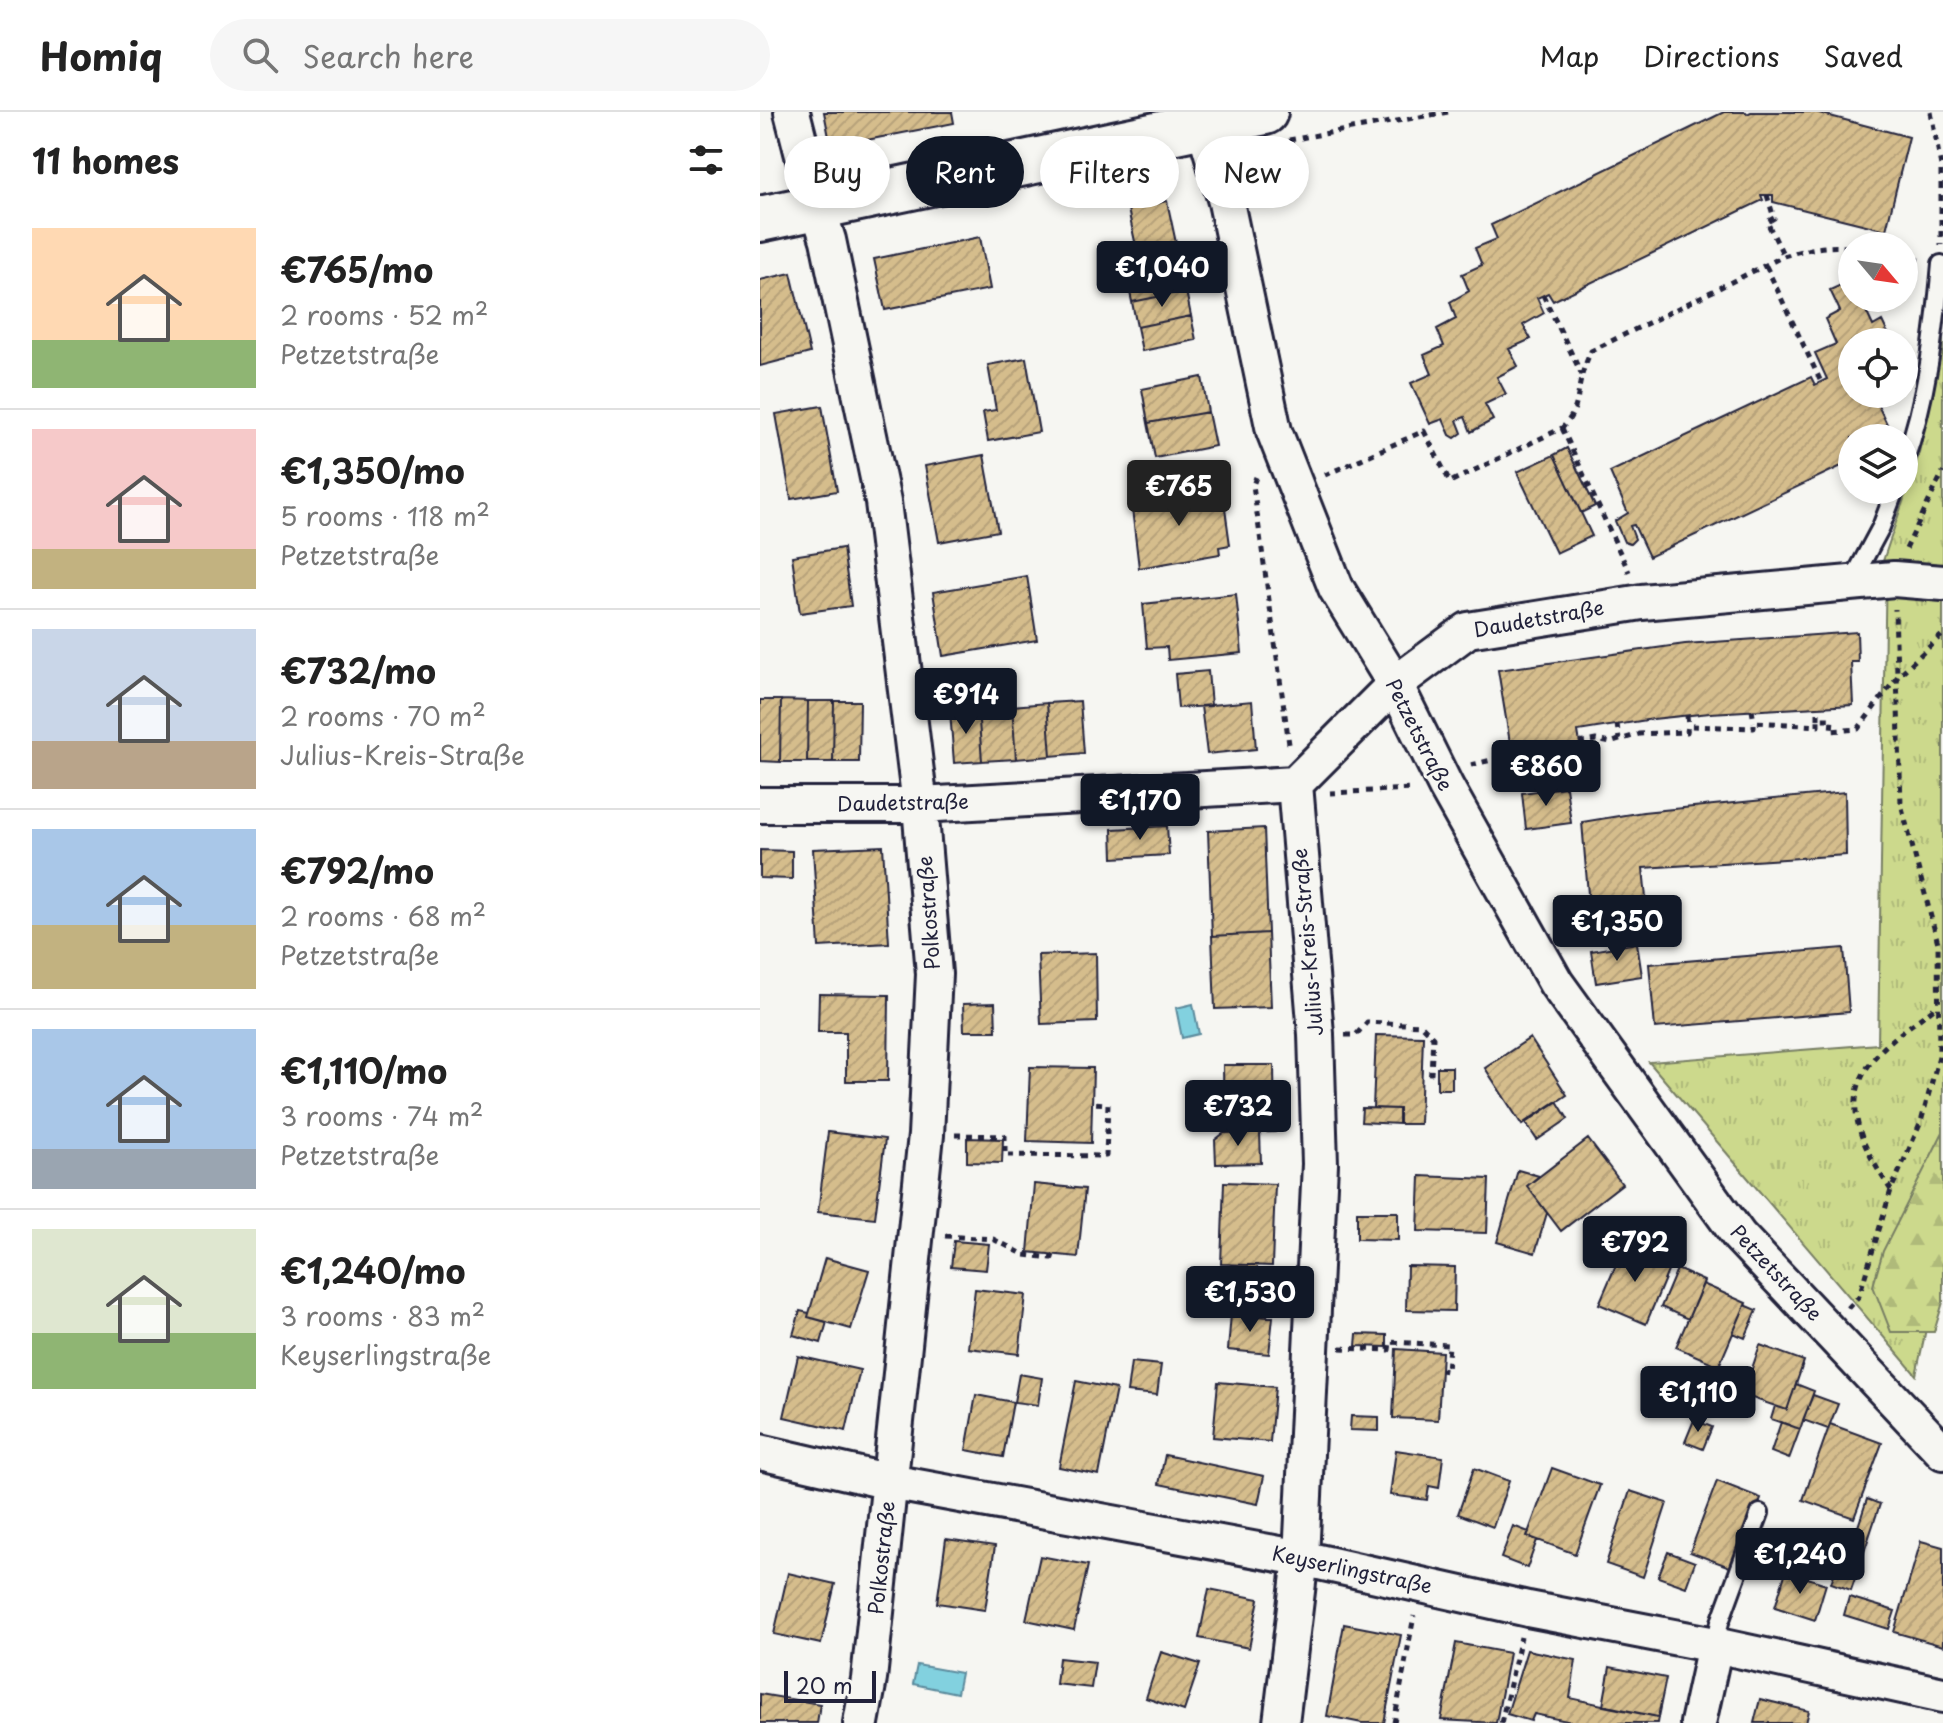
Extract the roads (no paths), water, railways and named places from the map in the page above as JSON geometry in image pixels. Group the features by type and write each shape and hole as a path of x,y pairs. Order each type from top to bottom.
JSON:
{"street":[{"name":"Polkostraße","path":"792,112 798,136"},
{"path":"890,190 1202,118 1265,112"},
{"name":"Petzetstraße","path":"1202,118 1226,202 1274,431 1336,588 1395,684 1443,780 1556,983 1739,1236 1943,1452"},
{"path":"760,219 812,208"},
{"name":"Polkostraße","path":"817,208 828,240 883,502 920,805 934,974 926,1135 869,1679 861,1723"},
{"name":"Daudetstraße","path":"760,805 920,805 1295,784 1395,684 1468,630 1642,602 1894,579 1943,583"},
{"name":"Julius-Kreis-Straße","path":"1281,1723 1301,1558 1320,1164 1316,1034 1295,784"},
{"name":"Keyserlingstraße","path":"760,1452 890,1482 1301,1558 1528,1609 1715,1645 1943,1695"},
{"path":"1698,1723 1715,1645"}],"lane":[{"path":"1918,424 1935,336 1941,264"},
{"path":"1851,583 1890,504"},
{"path":"1715,1645 1720,1622 1760,1513"}],"water":[{"path":"1193,1004 1199,1034 1182,1038 1176,1008"},
{"path":"917,1665 961,1673 957,1693 913,1684"}]}
